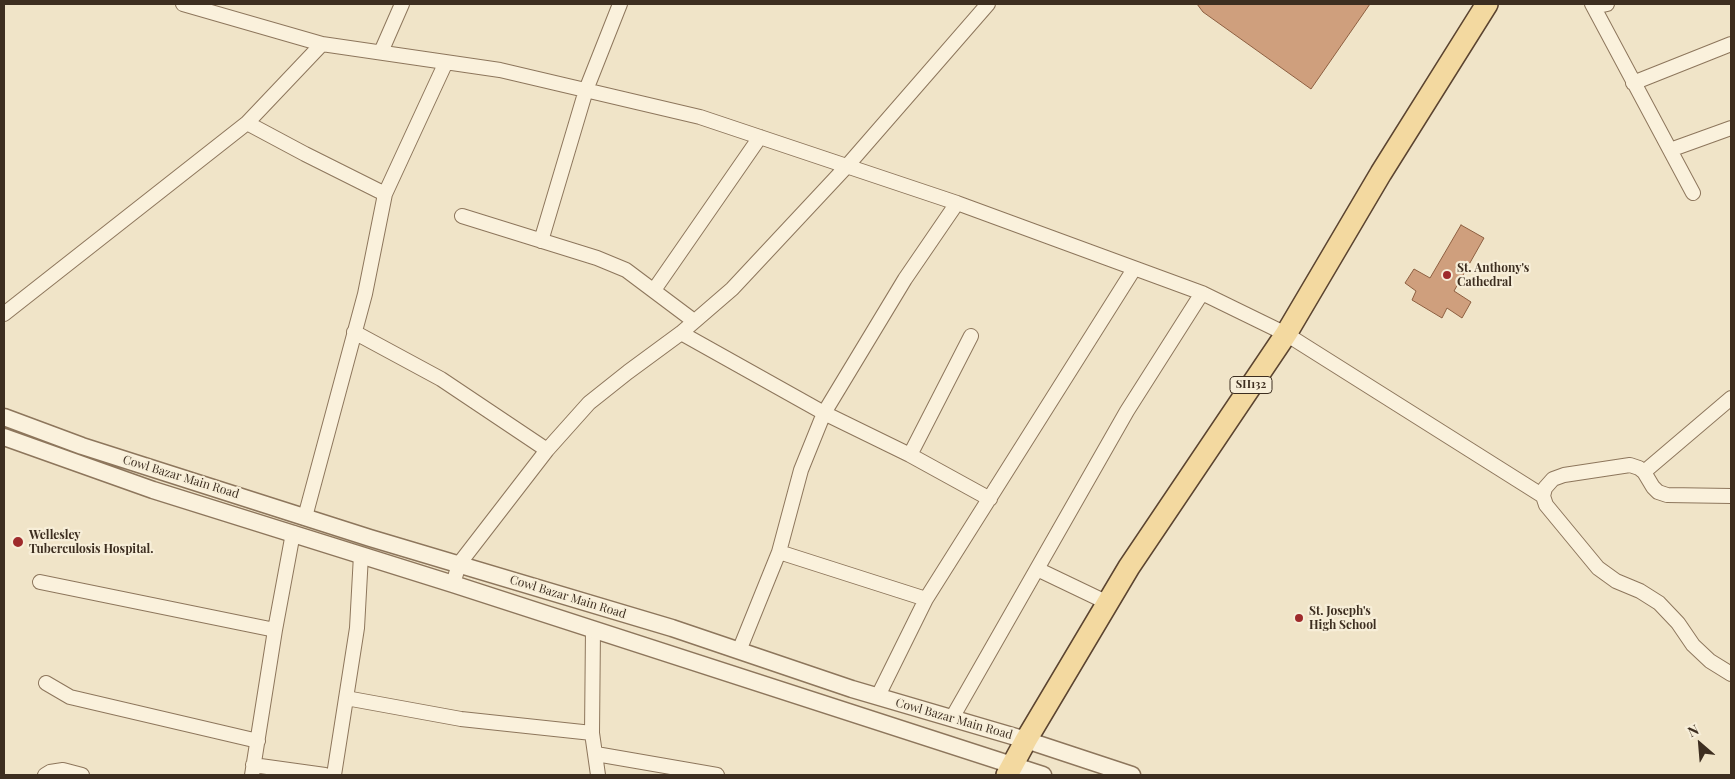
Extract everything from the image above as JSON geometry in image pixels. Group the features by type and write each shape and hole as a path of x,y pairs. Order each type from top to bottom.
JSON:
{"main road":[{"name":"SH132","path":"1010,770 1129,567 1286,334 1381,172 1487,4"}],"street":[{"path":"183,4 322,44 500,70 700,117 957,203 1202,293 1286,334 1543,496"},
{"path":"381,52 402,4"},
{"path":"541,241 586,90 620,4"},
{"path":"454,584 459,564 547,450 590,403 681,333 732,290 847,166 988,4"},
{"path":"1598,5 1634,83 1693,193"},
{"path":"4,314 247,123 322,44"},
{"path":"1634,83 1731,44"},
{"path":"306,517 365,294 385,194 446,62"},
{"path":"247,123 385,194"},
{"path":"1670,150 1731,128"},
{"path":"654,290 760,137"},
{"path":"739,650 779,552 801,470 824,413 905,279 957,203"},
{"path":"462,216 597,258 626,270 694,321"},
{"path":"878,696 926,598 990,500 1134,269"},
{"path":"952,718 1127,411 1202,293"},
{"path":"354,332 441,379 547,450"},
{"path":"681,333 824,413 910,455 990,500"},
{"path":"910,455 972,336"},
{"path":"1644,472 1731,398"},
{"name":"Cowl Bazar Main Road","path":"4,417 82,446 306,517 663,625 878,696 1026,740 1132,775"},
{"name":"Cowl Bazar Main Road","path":"4,437 153,490 593,629 1010,770 1043,775"},
{"path":"1731,496 1667,495 1658,492 1653,487 1644,472 1630,465 1564,475 1553,479 1545,488 1543,496 1546,505 1598,568 1616,581 1640,591 1659,604 1678,623 1693,645 1710,661 1731,674"},
{"path":"293,533 252,770 326,775"},
{"path":"779,552 926,598"},
{"path":"334,775 357,628 361,555"},
{"path":"1038,569 1108,603"},
{"path":"40,582 275,630"},
{"path":"593,629 592,732 598,775"},
{"path":"46,683 70,697 258,741"},
{"path":"346,698 461,719 592,732"},
{"path":"596,754 717,775"},
{"path":"45,775 50,772 63,770 82,775"}],"building":[{"path":"1197,4 1370,4 1311,89 1203,12"},
{"path":"1461,225 1484,238 1454,291 1471,302 1462,318 1447,308 1442,318 1412,300 1416,291 1405,283 1414,269 1430,278"}],"place":[{"name":"St. Anthony's Cathedral","path":"1447,275"},
{"name":"Wellesley Tuberculosis Hospital.","path":"18,542"},
{"name":"St. Joseph's High School","path":"1299,618"}]}
